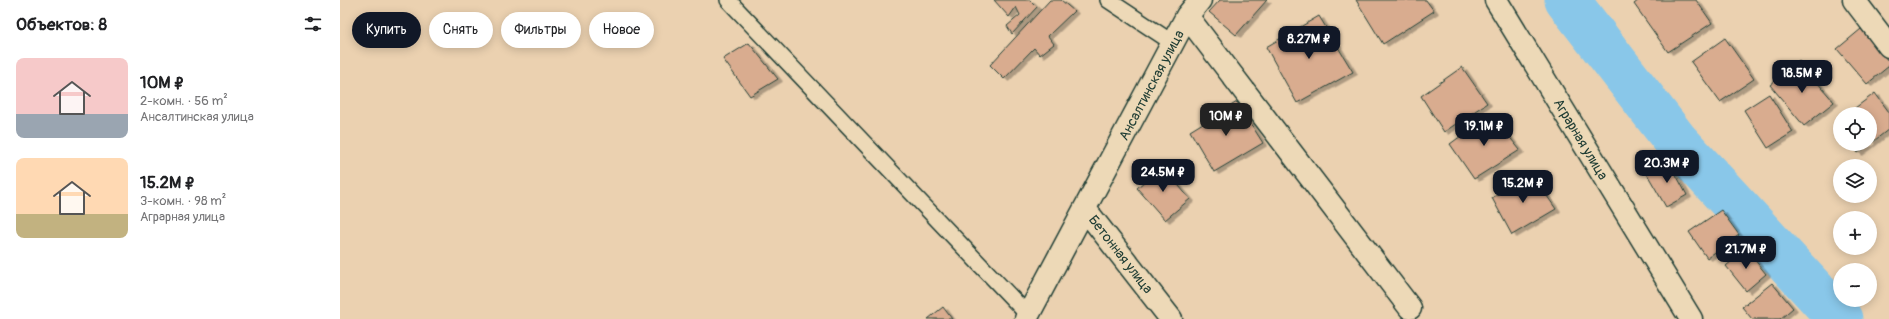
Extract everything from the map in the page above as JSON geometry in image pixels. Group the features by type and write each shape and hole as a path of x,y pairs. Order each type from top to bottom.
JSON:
{"street":[{"name":"Аграрная улица","path":"1496,0 1691,319"},
{"path":"1854,0 1889,46"},
{"name":"Ансалтинская улица","path":"1028,318 1173,43 1194,8"},
{"path":"1194,8 1410,308"},
{"name":"Бетонная улица","path":"1085,209 1171,319"}],"lane":[{"path":"728,0 1028,318"},
{"path":"1108,0 1173,43"}],"building":[{"path":"994,0 1030,0 1037,7 1012,34 1007,26 1020,15 1016,7 1009,17"},
{"path":"1050,0 1061,0 1074,11 1048,36 1054,44 1040,55 1034,48 1004,79 990,65"},
{"path":"1220,0 1267,0 1236,35 1209,12"},
{"path":"1356,0 1426,0 1434,11 1383,44"},
{"path":"1639,0 1696,0 1712,23 1668,52 1634,4"},
{"path":"1319,16 1353,72 1297,103 1266,47"},
{"path":"1861,29 1889,62 1889,66 1867,84 1837,49"},
{"path":"1725,38 1754,79 1720,102 1691,62"},
{"path":"749,43 778,79 750,96 723,59"},
{"path":"1799,61 1834,102 1804,126 1770,85"},
{"path":"1462,67 1487,103 1444,132 1421,96"},
{"path":"1875,93 1889,112 1889,129 1877,138 1877,107 1856,107"},
{"path":"1769,94 1793,132 1768,148 1744,110"},
{"path":"1237,102 1263,143 1214,172 1190,131"},
{"path":"1491,114 1520,150 1474,179 1450,144"},
{"path":"1669,162 1687,195 1666,207 1647,174"},
{"path":"1162,166 1190,199 1165,220 1137,188"},
{"path":"1531,173 1556,209 1512,235 1492,198"},
{"path":"1721,210 1739,235 1707,258 1689,232"},
{"path":"1746,249 1766,274 1746,291 1726,266"},
{"path":"1772,283 1793,308 1780,319 1752,319 1742,307"},
{"path":"943,307 952,319 928,319"}],"waterway":[{"path":"1567,0 1676,141 1840,319"}]}
